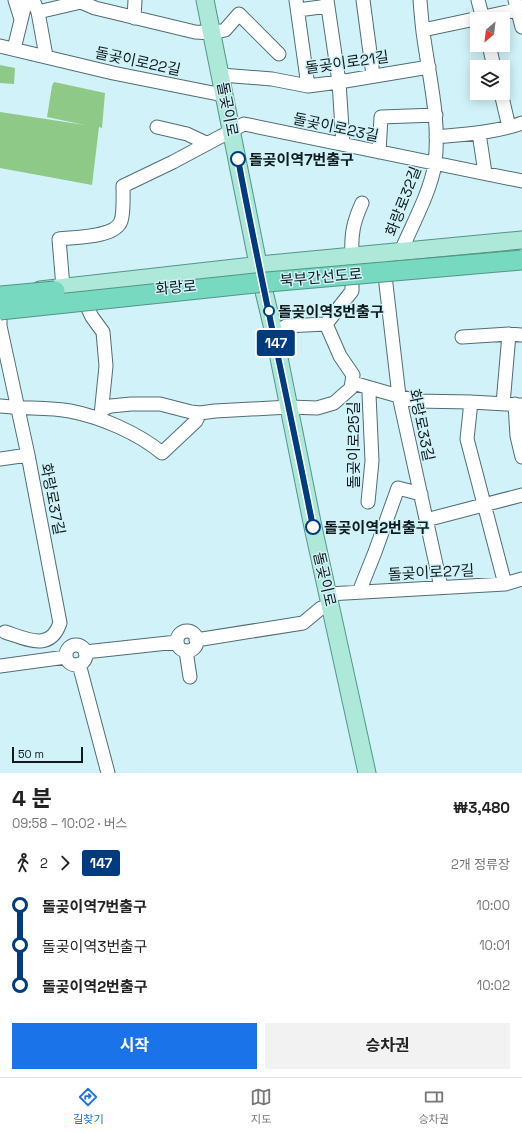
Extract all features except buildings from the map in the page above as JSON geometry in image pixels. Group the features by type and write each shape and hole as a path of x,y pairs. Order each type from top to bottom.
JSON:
{"highway":[{"name":"북부간선도로","path":"0,295 248,275 522,248"},
{"name":"북부간선도로","path":"0,310 256,283 522,260"}],"main road":[{"name":"돌곶이로","path":"205,0 221,75 223,95 232,129 320,560 324,601 344,674 367,773"},
{"name":"화랑로","path":"0,295 63,287 260,272 352,263 401,251 522,240"},
{"name":"화랑로","path":"352,263 384,267 522,254"},
{"name":"화랑로","path":"0,303 81,294 162,289 260,272"}],"street":[{"path":"15,0 21,19"},
{"path":"14,49 26,0"},
{"path":"134,18 136,0"},
{"path":"363,0 373,75"},
{"name":"화랑로32길","path":"401,251 429,186 434,164 436,115 420,0"},
{"path":"478,0 481,12"},
{"path":"46,56 35,6 81,1 95,8 195,32 212,33 225,30 239,14 279,54"},
{"path":"308,86 297,5 328,3 339,82 343,144"},
{"path":"498,12 516,5 522,27"},
{"path":"423,30 470,21"},
{"name":"돌곶이로22길","path":"0,46 113,73 223,95"},
{"name":"돌곶이로21길","path":"221,75 272,79 308,86 429,67"},
{"path":"503,100 509,127"},
{"path":"378,152 381,118 436,115"},
{"path":"436,137 479,133 522,123"},
{"name":"돌곶이로23길","path":"63,287 59,239 99,235 116,228 121,221 124,186 244,124 522,181"},
{"path":"157,127 187,134 206,143"},
{"path":"479,133 485,173"},
{"path":"274,333 286,326 326,324 352,291 351,240 354,221 362,203"},
{"name":"화랑로33길","path":"384,267 399,396 442,587"},
{"path":"81,294 92,317 103,332 106,366 102,414"},
{"name":"화랑로37길","path":"0,317 0,326 28,455 60,623 57,632 52,638 43,641 35,642 5,632"},
{"path":"326,324 340,356 354,375 353,383"},
{"path":"462,338 515,335 513,404 517,436 522,456"},
{"name":"돌곶이로25길","path":"102,414 110,406 131,404 160,404 200,413 289,407 317,408 334,403 351,388 353,383 416,401 513,404"},
{"name":"돌곶이로25길","path":"368,502 372,461 369,394 371,388"},
{"path":"471,402 467,439 483,505 505,584"},
{"path":"0,406 102,414 162,453 196,420 200,413"},
{"path":"0,459 28,455"},
{"name":"돌곶이로27길","path":"359,592 398,488 421,494"},
{"path":"426,520 522,495"},
{"name":"돌곶이로27길","path":"324,601 359,592 505,584 522,579"},
{"path":"85,652 182,647 189,650 194,647 196,640 303,623 324,601"},
{"path":"76,645 81,647 85,652 85,658 78,664 69,662 66,657 67,650 76,645"},
{"path":"182,647 190,677"},
{"path":"0,666 66,657"},
{"path":"78,664 108,773"}],"green space":[{"path":"0,65 15,68 14,84 0,83"},
{"path":"54,82 105,93 102,128 99,127 92,185 0,168 0,112 85,125 47,117"}],"bus line":[{"name":"147","path":"238,159 261,279 274,333 313,527"}],"place":[{"name":"돌곶이역7번출구","path":"238,159"},
{"name":"돌곶이역3번출구","path":"269,311"},
{"name":"돌곶이역2번출구","path":"313,527"}]}
